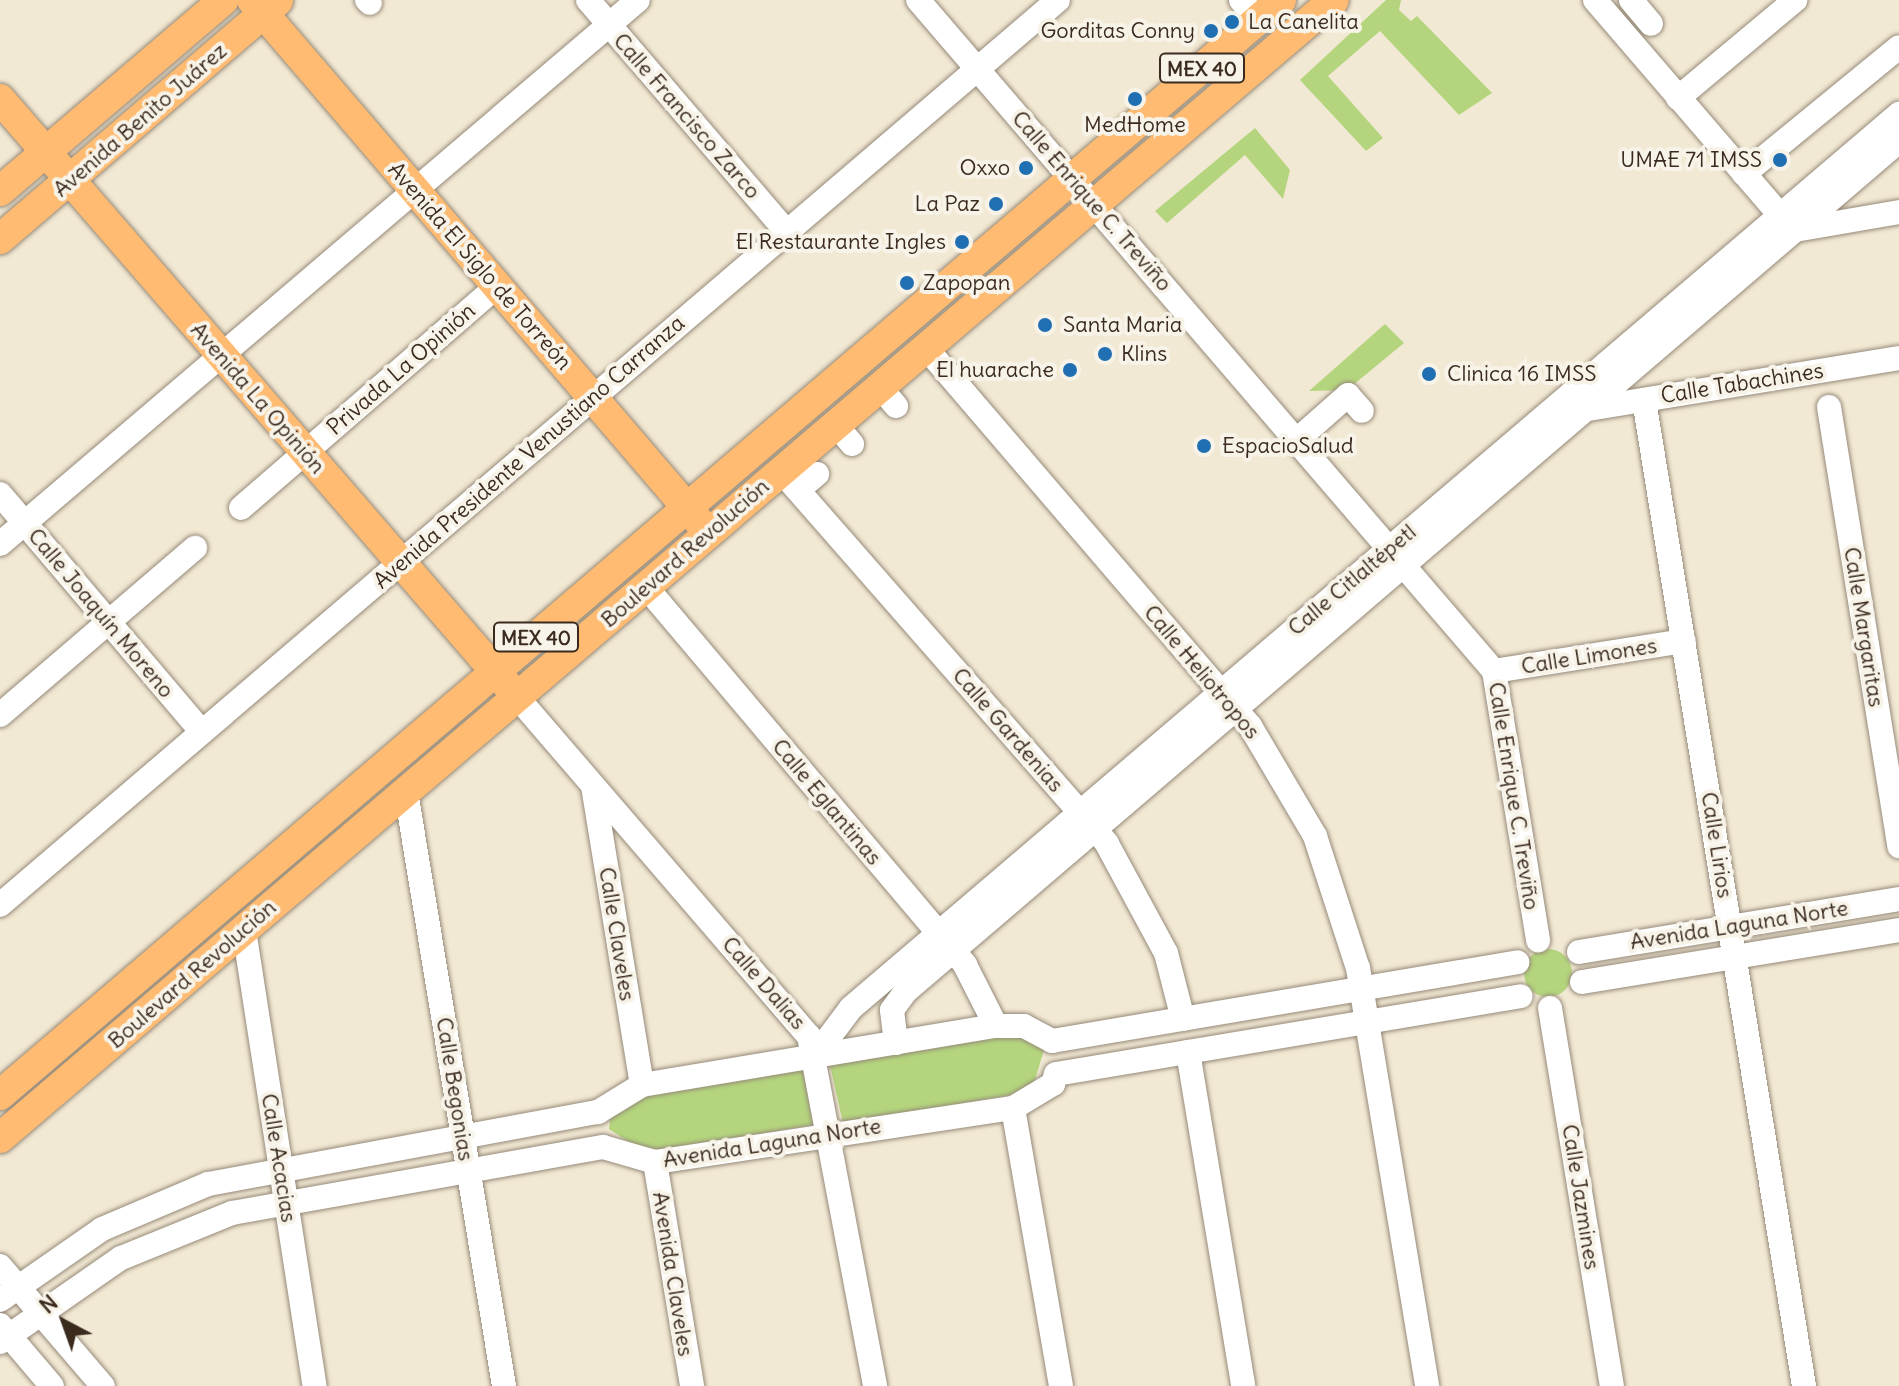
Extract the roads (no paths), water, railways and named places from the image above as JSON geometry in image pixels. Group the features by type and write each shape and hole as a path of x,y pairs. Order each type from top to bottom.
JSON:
{"main road":[{"name":"Avenida Benito Juárez","path":"0,191 224,0"},
{"name":"MEX 40","path":"0,1095 1073,181 1249,10 1281,0"},
{"name":"Boulevard Revolución","path":"0,1138 708,532 790,481 888,397 933,364 1096,203 1334,0"},
{"name":"Avenida Benito Juárez","path":"0,239 265,4"},
{"name":"Avenida El Siglo de Torreón","path":"265,4 415,190 708,532"},
{"name":"Avenida La Opinión","path":"0,99 517,697"}],"street":[{"name":"Calle Francisco Zarco","path":"588,0 787,232"},
{"path":"0,544 638,0"},
{"name":"Calle Enrique C. Treviño","path":"918,0 1073,181 1096,203 1494,671 1538,940"},
{"name":"Avenida Presidente Venustiano Carranza","path":"3,898 202,732 1058,0"},
{"path":"1595,0 1788,223 1899,212"},
{"path":"1631,0 1651,24"},
{"path":"1678,98 1795,0"},
{"path":"1744,174 1899,47"},
{"name":"Calle Citlaltépetl","path":"1397,557 1586,410 1788,223 1899,114"},
{"name":"Calle Citlaltépetl","path":"815,1056 851,1008 946,942 1397,557 1755,237 1788,223 1899,141"},
{"name":"Privada La Opinión","path":"241,508 497,286"},
{"name":"Calle Tabachines","path":"1586,410 1899,358"},
{"name":"Calle Heliotropos","path":"933,364 1229,700 1315,836 1362,988 1427,1386"},
{"path":"1297,440 1348,395 1362,411"},
{"name":"Calle Lirios","path":"1644,400 1804,1386"},
{"name":"Calle Margaritas","path":"1829,407 1899,846"},
{"path":"790,481 817,474"},
{"name":"Calle Gardenias","path":"790,481 1087,821 1146,909 1176,981 1183,1019"},
{"name":"Calle Joaquín Moreno","path":"0,494 202,732"},
{"path":"0,715 195,548"},
{"name":"Calle Eglantinas","path":"646,587 946,942 996,1026"},
{"name":"Calle Limones","path":"1494,671 1684,641"},
{"name":"Calle Dalias","path":"517,697 809,1036 833,1134 875,1386"},
{"name":"Calle Claveles","path":"592,784 642,1085"},
{"name":"Calle Begonias","path":"406,792 504,1386"},
{"name":"Avenida Laguna Norte","path":"1579,952 1899,899"},
{"name":"Calle Acacias","path":"244,930 315,1386"},
{"name":"Avenida Laguna Norte","path":"1582,982 1899,930"},
{"path":"8,1292 152,1204 280,1166 598,1112 642,1085 996,1026 1024,1026 1052,1041 1517,962 1538,940 1579,952 1582,982 1571,1000 1550,1008 1520,996 1056,1074 1052,1041"},
{"name":"Calle Citlaltépetl","path":"896,1043 897,1002 946,942"},
{"path":"1517,962 1520,996"},
{"name":"Calle Jazmines","path":"1550,1008 1612,1386"},
{"path":"1188,1052 1243,1386"},
{"name":"Avenida Laguna Norte","path":"3,1334 38,1310 170,1235 285,1202 603,1147 655,1162 1013,1108 1053,1084 1056,1074"},
{"path":"1013,1108 1061,1386"},
{"path":"598,1112 603,1147"},
{"name":"Avenida Claveles","path":"655,1162 692,1386"},
{"path":"0,1266 8,1292 38,1310 103,1386"},
{"path":"3,1334 52,1386"}],"place":[{"name":"La Canelita","path":"1232,22"},
{"name":"Gorditas Conny","path":"1211,31"},
{"name":"MedHome","path":"1135,99"},
{"name":"UMAE 71 IMSS","path":"1780,160"},
{"name":"Oxxo","path":"1026,168"},
{"name":"La Paz","path":"996,204"},
{"name":"El Restaurante Ingles","path":"962,242"},
{"name":"Zapopan","path":"907,283"},
{"name":"Santa Maria","path":"1045,325"},
{"name":"Klins","path":"1105,354"},
{"name":"El huarache","path":"1070,370"},
{"name":"Clinica 16 IMSS","path":"1429,374"},
{"name":"EspacioSalud","path":"1204,446"}]}
